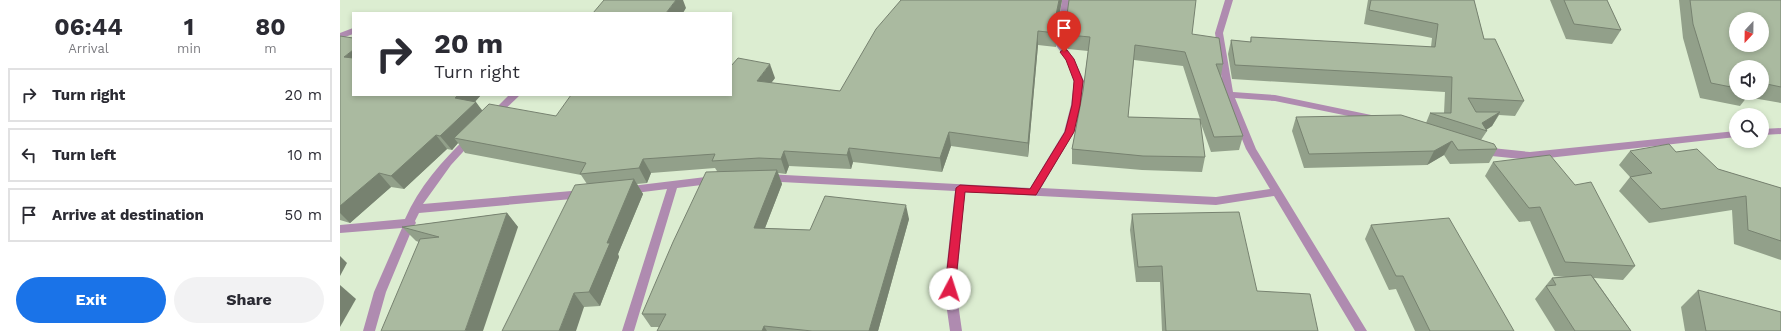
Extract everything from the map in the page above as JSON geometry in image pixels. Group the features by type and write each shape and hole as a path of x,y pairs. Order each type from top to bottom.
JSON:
{"street":[{"path":"1033,192 1069,132 1076,105 1078,81 1070,59 1059,44 1066,0"},
{"path":"1229,0 1219,33 1229,95 1251,149 1361,331"},
{"path":"340,36 352,31"},
{"path":"1229,95 1275,98 1382,120"},
{"path":"486,123 514,96"},
{"path":"1769,132 1781,131"},
{"path":"369,331 380,292 411,223 415,209 447,162 475,134"},
{"path":"1472,148 1487,153 1530,156 1729,135"},
{"path":"757,178 1216,201 1277,192"},
{"path":"618,191 727,180"},
{"path":"628,331 673,185"},
{"path":"956,331 950,289 960,188"},
{"path":"415,209 594,193"},
{"path":"340,229 411,223"}],"building":[{"path":"604,0 676,0 667,12 594,12"},
{"path":"901,0 1059,0 1053,30 1056,33 1038,31 1028,143 949,132 940,158 849,148 847,155 784,151 781,159 759,158 712,161 715,154 643,159 639,168 580,174 586,163 454,138 489,104 556,116 570,96 732,96 732,65 738,58 770,64 757,81 840,91 876,29"},
{"path":"1069,0 1196,0 1192,34 1219,38 1223,64 1216,64 1243,136 1214,137 1185,52 1135,45 1128,117 1200,119 1205,157 1143,156 1072,149 1083,91 1090,37 1069,35 1065,29"},
{"path":"1371,0 1474,0 1484,39 1495,39 1524,101 1468,98 1476,112 1500,112 1482,123 1487,131 1430,113 1451,113 1452,77 1235,65 1231,40 1251,42 1251,37 1435,47 1438,24 1369,10"},
{"path":"1564,0 1607,0 1621,30 1574,24"},
{"path":"1690,0 1781,0 1781,87 1769,84 1769,60 1729,60 1729,87 1711,83 1693,24"},
{"path":"340,36 352,38 352,51 344,57 352,58 352,96 457,96 455,98 476,102 440,136 436,135 391,176 379,173 340,206"},
{"path":"1401,115 1494,144 1497,149 1458,150 1452,141 1434,151 1309,154 1296,117"},
{"path":"1669,144 1676,152 1697,149 1718,169 1781,188 1781,241 1748,230 1746,196 1661,209 1630,177 1652,173 1630,151"},
{"path":"1550,155 1575,185 1591,182 1635,266 1565,262 1540,207 1529,208 1493,162"},
{"path":"777,170 754,228 810,230 825,196 906,205 869,331 812,331 764,326 762,331 657,331 666,314 642,314 673,242 706,172"},
{"path":"634,179 607,243 610,243 589,292 574,293 559,331 502,331 575,185"},
{"path":"1239,212 1257,291 1310,294 1318,331 1166,331 1162,266 1138,267 1132,214"},
{"path":"507,213 465,331 381,331 420,239 439,237 402,227"},
{"path":"1449,218 1514,331 1430,331 1403,276 1396,276 1371,225"},
{"path":"1591,275 1631,331 1575,331 1546,286 1556,285 1552,278"},
{"path":"1698,290 1781,312 1781,331 1706,331"}],"route":[{"path":"950,289 960,188 1033,192 1053,161 1069,132 1076,105 1078,81 1070,59 1064,52"}]}
